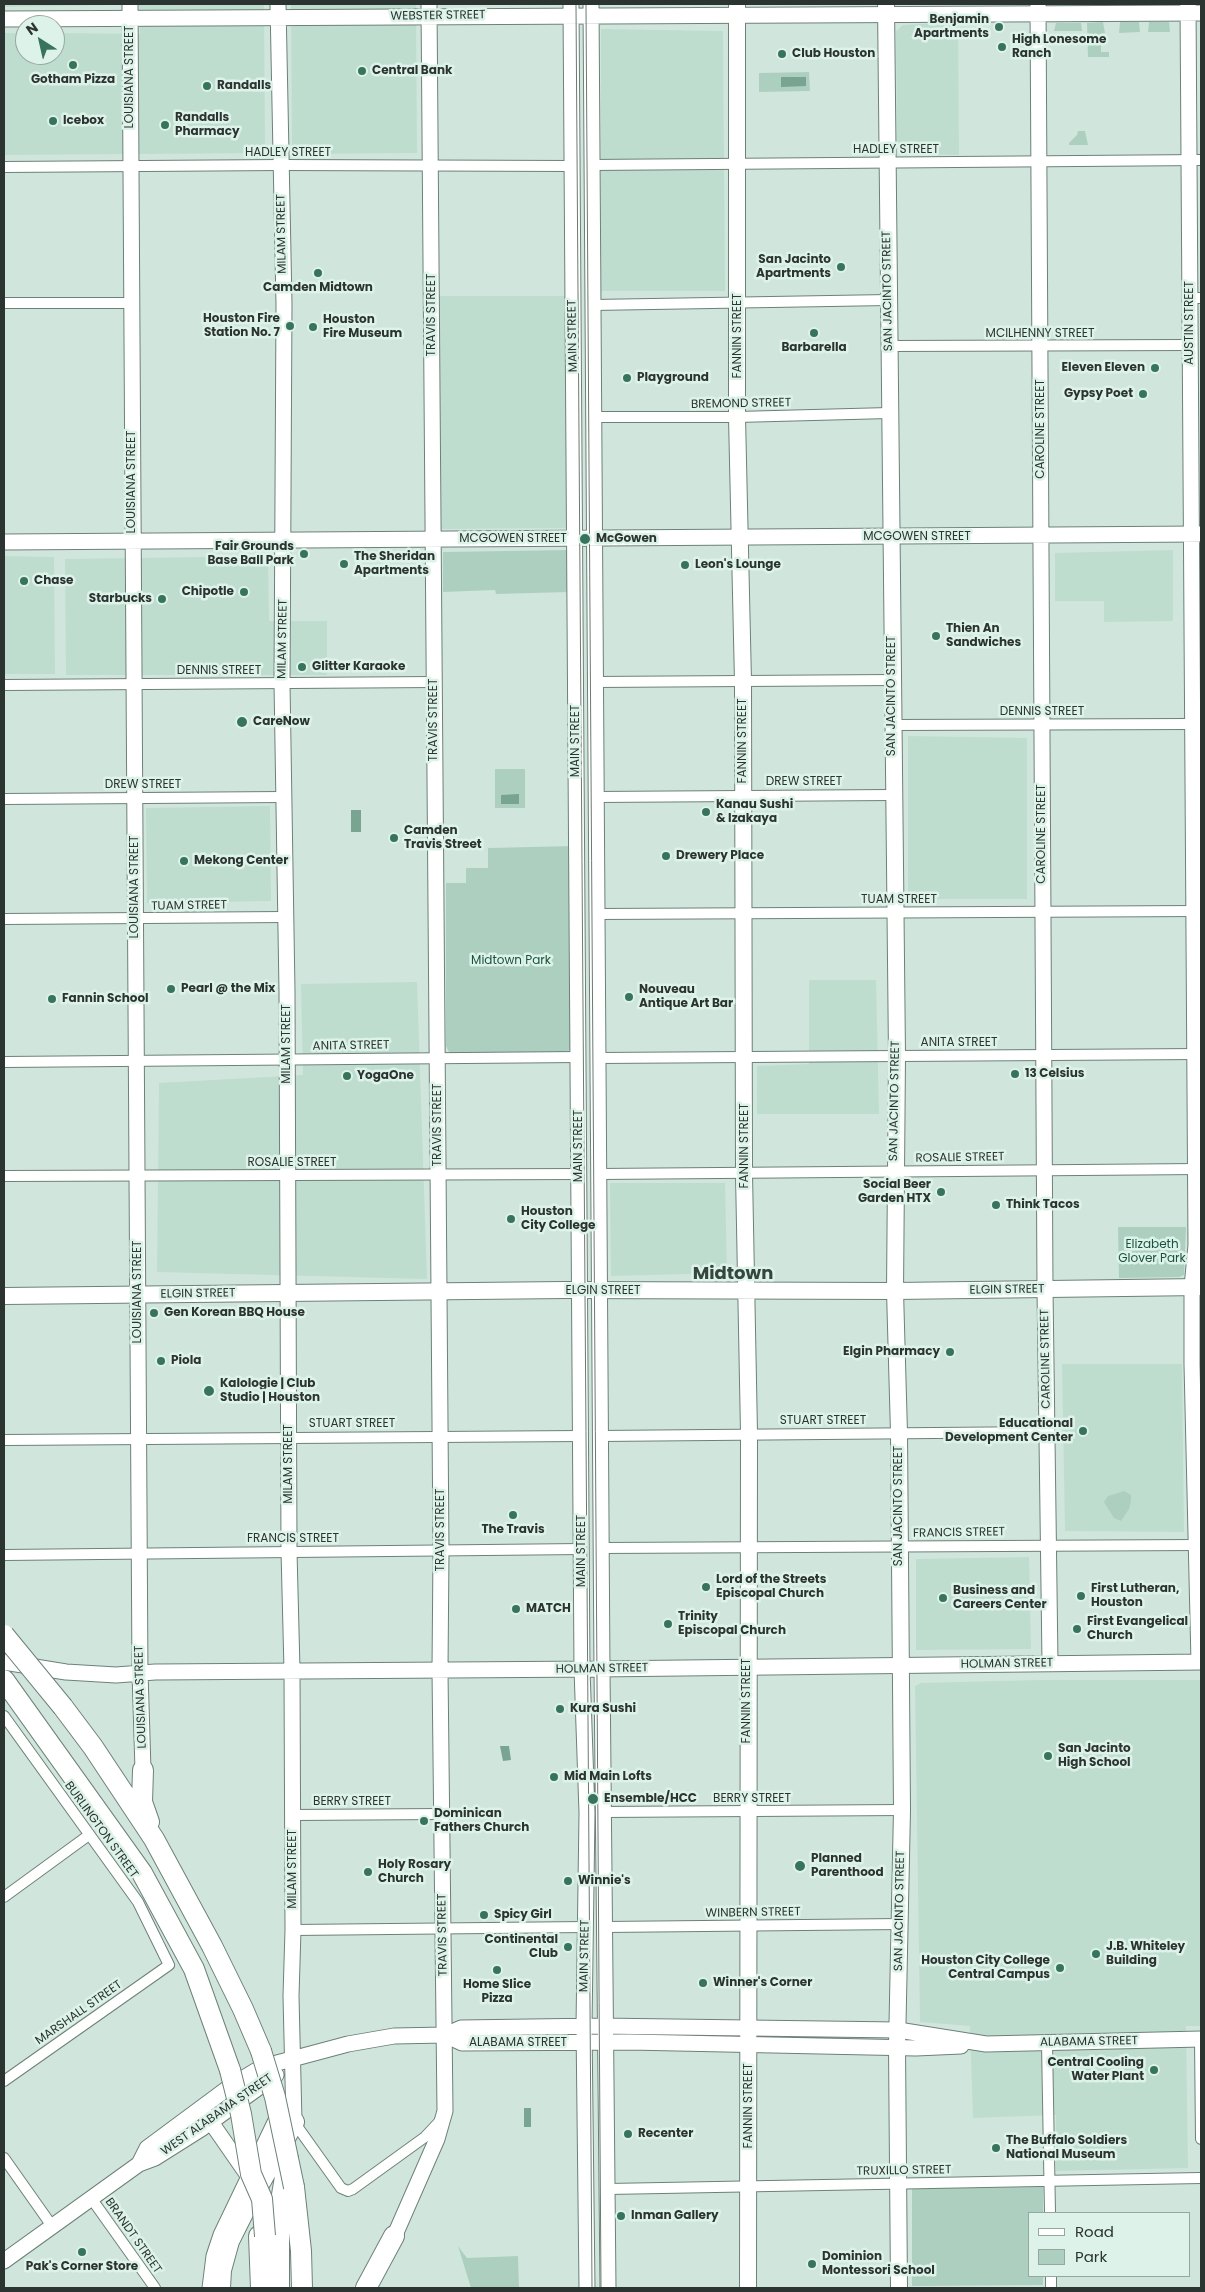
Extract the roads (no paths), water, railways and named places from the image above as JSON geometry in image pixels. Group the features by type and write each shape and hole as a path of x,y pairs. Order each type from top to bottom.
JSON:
{"highway":[{"path":"4,1635 93,1747 154,1839 212,1946 243,2009 261,2051 279,2114 294,2187 296,2251 302,2288"},
{"path":"4,1680 142,1873 194,1969 230,2070 241,2114 250,2176 262,2199 261,2288"},
{"path":"144,1770 142,1802 154,1839"},
{"path":"220,2288 229,2241 294,2122"},
{"path":"279,2288 278,2213 294,2122"},
{"path":"262,2236 268,2288"},
{"path":"366,2288 394,2236"},
{"path":"290,2288 296,2251"}],"main road":[{"name":"WEBSTER STREET","path":"4,18 130,11 278,10 1038,8 1192,10"},
{"name":"CAROLINE STREET","path":"1038,8 1042,912 1050,1663"},
{"name":"MAIN STREET","path":"571,9 582,1669 587,1813 584,2026 587,2288"},
{"name":"MAIN STREET","path":"591,9 600,1436 608,2288"},
{"name":"FANNIN STREET","path":"737,9 737,417 743,682 744,1174 748,1433 748,2288"},
{"name":"SAN JACINTO STREET","path":"886,9 892,795 897,1056 894,1171 895,1291 899,1433 902,1810 897,2047 900,2288"},
{"name":"MILAM STREET","path":"278,10 284,304 282,684 288,1175 289,1551 292,1670 293,1930 290,1996 294,2122"},
{"name":"TRAVIS STREET","path":"375,2288 394,2236 437,2139 445,2111 440,1670 438,1058 429,10"},
{"name":"AUSTIN STREET","path":"1192,10 1196,298 1189,346 1196,412 1197,679 1192,724 1197,792 1198,911 1197,1287 1193,1458 1200,1662"},
{"name":"LOUISIANA STREET","path":"130,11 140,1672 144,1770"},
{"name":"MCGOWEN STREET","path":"4,542 1197,535"},
{"name":"ELGIN STREET","path":"4,1296 580,1290 895,1291 1197,1287"},
{"name":"HOLMAN STREET","path":"4,1662 82,1674 116,1675 140,1672 292,1670 602,1669 1200,1662"},
{"name":"ALABAMA STREET","path":"445,2035 461,2028 607,2026 897,2047 966,2046 978,2043"},
{"name":"ALABAMA STREET","path":"445,2035 462,2043 584,2043 898,2030 978,2043 1201,2039"},
{"name":"WEST ALABAMA STREET","path":"139,2164 147,2148 201,2108 262,2067 348,2044 394,2036 445,2035"},
{"name":"WEST ALABAMA STREET","path":"4,2261 139,2164 155,2158 272,2079 291,2060"},
{"path":"210,2288 214,2256 218,2242 294,2083"},
{"path":"201,2108 250,2176"}],"street":[{"name":"HADLEY STREET","path":"592,165 1194,160"},
{"name":"HADLEY STREET","path":"4,167 281,165 571,166"},
{"path":"593,305 889,300"},
{"path":"4,304 131,304"},
{"name":"MCILHENNY STREET","path":"890,346 1189,346"},
{"name":"BREMOND STREET","path":"594,416 737,417 890,414"},
{"path":"595,682 892,680"},
{"name":"DENNIS STREET","path":"4,685 434,682"},
{"name":"DENNIS STREET","path":"892,725 1192,724"},
{"name":"DREW STREET","path":"596,797 892,795"},
{"name":"DREW STREET","path":"4,799 283,797"},
{"name":"TUAM STREET","path":"597,914 1198,911"},
{"name":"TUAM STREET","path":"4,919 285,917"},
{"name":"ANITA STREET","path":"598,1058 1198,1054"},
{"name":"ANITA STREET","path":"4,1062 578,1057"},
{"name":"ROSALIE STREET","path":"599,1174 1198,1169"},
{"name":"ROSALIE STREET","path":"4,1176 580,1174"},
{"name":"STUART STREET","path":"600,1436 748,1433 1047,1432"},
{"name":"STUART STREET","path":"4,1440 581,1436"},
{"name":"FRANCIS STREET","path":"601,1548 1197,1545"},
{"name":"FRANCIS STREET","path":"4,1555 140,1552 582,1549"},
{"name":"BURLINGTON STREET","path":"4,1716 138,1902 169,1965"},
{"name":"BERRY STREET","path":"603,1812 902,1810"},
{"name":"BERRY STREET","path":"292,1815 442,1814"},
{"path":"4,1897 90,1835"},
{"name":"WINBERN STREET","path":"605,1927 900,1924"},
{"path":"293,1930 586,1927"},
{"name":"MARSHALL STREET","path":"4,2082 169,1965"},
{"path":"1201,2039 1201,2139"},
{"path":"1047,2043 1050,2212"},
{"path":"294,2122 341,2188 348,2191 425,2137 439,2124 445,2111"},
{"path":"4,2158 52,2226"},
{"name":"TRUXILLO STREET","path":"608,2189 748,2188 899,2183 1201,2178"},
{"name":"BRANDT STREET","path":"91,2198 155,2288"}],"tram line":[{"path":"576,4 592,2288"},
{"path":"586,4 601,2288"}],"place":[{"name":"Benjamin Apartments","path":"999,27"},
{"name":"High Lonesome Ranch","path":"1002,47"},
{"name":"Club Houston","path":"782,54"},
{"name":"Gotham Pizza","path":"73,65"},
{"name":"Central Bank","path":"362,71"},
{"name":"Randalls","path":"207,86"},
{"name":"Icebox","path":"53,121"},
{"name":"Randalls Pharmacy","path":"165,125"},
{"name":"San Jacinto Apartments","path":"841,267"},
{"name":"Camden Midtown","path":"318,273"},
{"name":"Houston Fire Station No. 7","path":"290,326"},
{"name":"Houston Fire Museum","path":"313,327"},
{"name":"Barbarella","path":"814,333"},
{"name":"Eleven Eleven","path":"1155,368"},
{"name":"Playground","path":"627,378"},
{"name":"Gypsy Poet","path":"1143,394"},
{"name":"McGowen","path":"585,539"},
{"name":"Fair Grounds Base Ball Park","path":"304,554"},
{"name":"The Sheridan Apartments","path":"344,564"},
{"name":"Leon's Lounge","path":"685,565"},
{"name":"Chase","path":"24,581"},
{"name":"Chipotle","path":"244,592"},
{"name":"Starbucks","path":"162,599"},
{"name":"Thien An Sandwiches","path":"936,636"},
{"name":"Glitter Karaoke","path":"302,667"},
{"name":"CareNow","path":"242,722"},
{"name":"Kanau Sushi & Izakaya","path":"706,812"},
{"name":"Camden Travis Street","path":"394,838"},
{"name":"Drewery Place","path":"666,856"},
{"name":"Mekong Center","path":"184,861"},
{"name":"Pearl @ the Mix","path":"171,989"},
{"name":"Nouveau Antique Art Bar","path":"629,997"},
{"name":"Fannin School","path":"52,999"},
{"name":"13 Celsius","path":"1015,1074"},
{"name":"YogaOne","path":"347,1076"},
{"name":"Social Beer Garden HTX","path":"941,1192"},
{"name":"Think Tacos","path":"996,1205"},
{"name":"Houston City College","path":"511,1219"},
{"name":"Gen Korean BBQ House","path":"154,1313"},
{"name":"Elgin Pharmacy","path":"950,1352"},
{"name":"Piola","path":"161,1361"},
{"name":"Kalologie | Club Studio | Houston","path":"209,1391"},
{"name":"Educational Development Center","path":"1083,1431"},
{"name":"The Travis","path":"513,1515"},
{"name":"Lord of the Streets Episcopal Church","path":"706,1587"},
{"name":"First Lutheran, Houston","path":"1081,1596"},
{"name":"Business and Careers Center","path":"943,1598"},
{"name":"MATCH","path":"516,1609"},
{"name":"Trinity Episcopal Church","path":"668,1624"},
{"name":"First Evangelical Church","path":"1077,1629"},
{"name":"Kura Sushi","path":"560,1709"},
{"name":"San Jacinto High School","path":"1048,1756"},
{"name":"Mid Main Lofts","path":"554,1777"},
{"name":"Ensemble/HCC","path":"593,1799"},
{"name":"Dominican Fathers Church","path":"424,1821"},
{"name":"Planned Parenthood","path":"800,1866"},
{"name":"Holy Rosary Church","path":"368,1872"},
{"name":"Winnie's","path":"568,1881"},
{"name":"Spicy Girl","path":"484,1915"},
{"name":"Continental Club","path":"568,1947"},
{"name":"J.B. Whiteley Building","path":"1096,1954"},
{"name":"Houston City College Central Campus","path":"1060,1968"},
{"name":"Home Slice Pizza","path":"497,1970"},
{"name":"Winner's Corner","path":"703,1983"},
{"name":"Central Cooling Water Plant","path":"1154,2070"},
{"name":"Recenter","path":"628,2134"},
{"name":"The Buffalo Soldiers National Museum","path":"996,2148"},
{"name":"Inman Gallery","path":"621,2216"},
{"name":"Pak's Corner Store","path":"82,2252"},
{"name":"Dominion Montessori School","path":"812,2264"}],"district":[{"name":"Midtown","path":"733,1274"}],"park label":[{"name":"Midtown Park","path":"511,961"},
{"name":"Elizabeth Glover Park","path":"1152,1252"}]}
